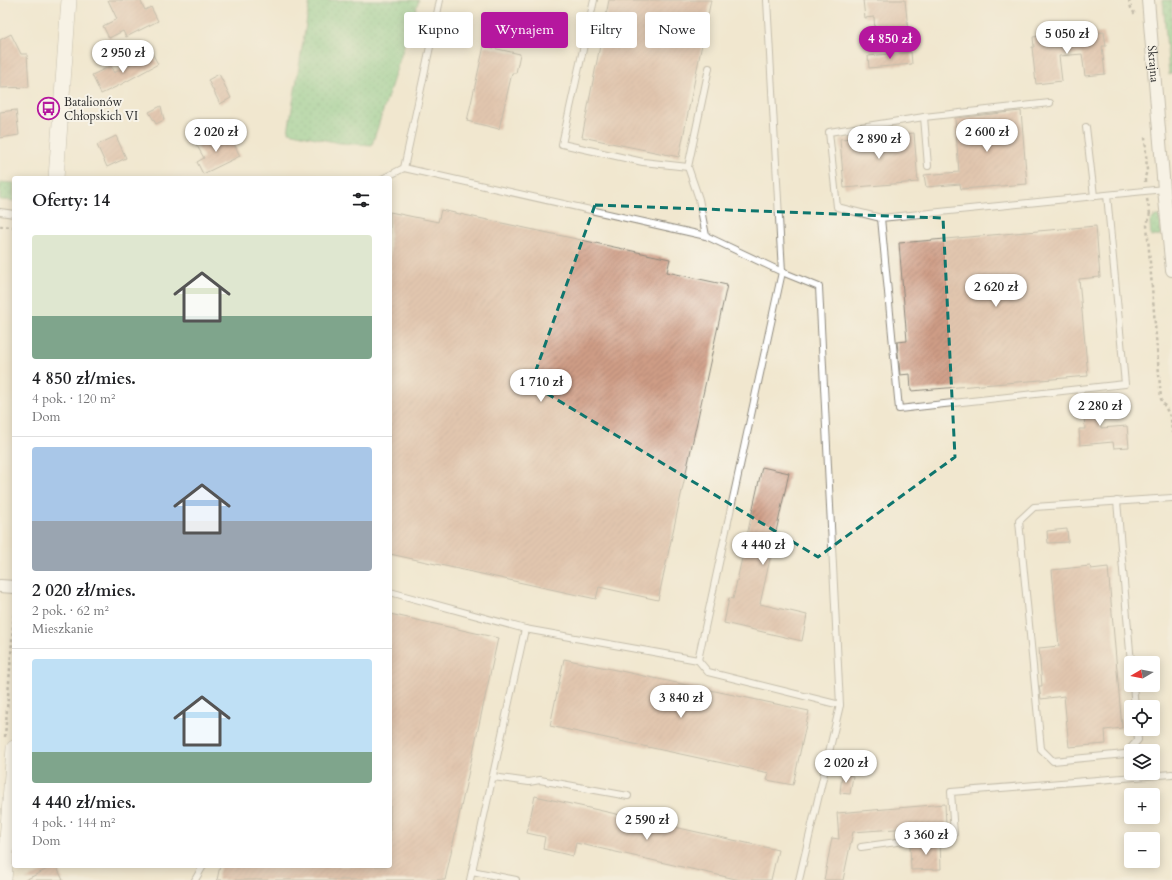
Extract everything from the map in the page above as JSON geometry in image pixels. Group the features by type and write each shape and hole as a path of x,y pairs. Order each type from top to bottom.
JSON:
{"street":[{"path":"56,176 69,0"},
{"name":"Skrajna","path":"1148,0 1172,270"},
{"path":"0,586 12,587"},
{"path":"4,880 9,746"}],"lane":[{"path":"404,168 440,0"},
{"path":"594,0 562,144 643,162 688,166"},
{"path":"698,660 782,272 767,0"},
{"path":"706,236 700,199 688,166 709,68"},
{"path":"1050,103 924,116 829,132 837,207 881,218 1164,189"},
{"path":"924,116 928,166"},
{"path":"1086,127 1094,196"},
{"path":"388,176 404,168 706,236 782,272 819,287 840,705 799,880"},
{"path":"881,218 899,409 1126,384 1107,195"},
{"path":"0,212 12,214"},
{"path":"1138,736 1138,740 1125,754 1053,761 1041,749 1019,521 1034,507 1172,498"},
{"path":"1117,501 1130,656"},
{"path":"392,593 525,630 698,660 708,672 840,705"},
{"path":"470,880 525,630"},
{"path":"861,847 954,834 951,792 1172,774"},
{"path":"492,777 529,782 540,780 628,796"},
{"path":"195,880 202,868"},
{"path":"472,871 516,880"}],"path":[{"path":"1150,213 1147,225 1161,399 1170,418 1172,432"},
{"path":"0,226 12,227"},
{"path":"9,746 12,666"}],"highlighted area":[{"path":"595,205 943,218 955,457 818,557 531,384"}],"green space":[{"path":"310,0 419,0 415,12 404,12 404,46 372,145 339,143 288,132"},
{"path":"1163,0 1172,0 1172,74 1169,75"},
{"path":"0,182 12,183 12,201 0,200"},
{"path":"1155,216 1160,216 1161,234 1151,237 1150,222"}],"building":[{"path":"108,0 140,0 145,10 151,7 158,21 126,37 123,31 109,38 103,26 117,19"},
{"path":"609,0 711,0 709,12 645,12 645,48 701,48 679,157 582,137 600,48 637,48 637,12 607,12"},
{"path":"863,0 905,0 908,29 875,32 874,17 865,18"},
{"path":"1104,32 1106,46 1102,46 1105,74 1085,76 1082,54 1059,56 1062,81 1036,84 1032,47 1034,47 1033,37 1059,34 1059,37"},
{"path":"11,34 21,54 27,54 29,87 0,88 0,40"},
{"path":"484,48 493,48 520,54 516,73 512,73 499,129 467,121"},
{"path":"911,52 912,64 869,68 868,56"},
{"path":"152,53 158,64 101,94 92,75 111,66 114,73"},
{"path":"219,74 231,98 220,104 208,80"},
{"path":"161,106 164,120 156,124 149,112"},
{"path":"16,110 19,135 0,138 0,112"},
{"path":"1021,111 1027,184 961,189 960,184 926,187 924,175 959,172 955,118"},
{"path":"219,132 224,142 231,138 240,156 203,174 197,162 204,158 196,144"},
{"path":"914,133 918,182 844,188 840,139"},
{"path":"116,136 126,158 107,167 97,145"},
{"path":"441,210 670,259 667,272 727,285 658,600 599,587 596,599 392,554 392,212 438,222"},
{"path":"1096,226 1100,277 1079,279 1088,376 911,391 910,374 900,375 897,342 907,341 899,243"},
{"path":"1097,395 1101,428 1127,426 1129,447 1114,448 1113,442 1080,445 1079,429 1085,429 1083,397"},
{"path":"762,467 789,473 760,604 807,615 802,641 724,623 729,598 733,599"},
{"path":"1067,529 1068,542 1048,543 1047,531"},
{"path":"1090,566 1091,569 1108,567 1122,728 1105,730 1106,744 1069,747 1064,696 1041,699 1039,686 1042,686 1039,648 1059,646 1052,570"},
{"path":"392,614 498,638 445,880 217,880 220,868 392,868"},
{"path":"564,659 809,711 793,785 767,780 769,773 550,726"},
{"path":"842,774 853,776 850,794 840,793"},
{"path":"535,796 778,850 771,880 740,880 576,843 573,856 543,849 545,837 527,833"},
{"path":"945,804 946,825 939,825 940,831 909,836 909,828 853,832 843,880 824,880 832,838 839,839 837,813"},
{"path":"940,840 941,869 911,870 910,845"},
{"path":"50,868 57,868 63,880 25,880"}],"place":[{"name":"Batalionów Chłopskich VI","path":"49,109"}]}
